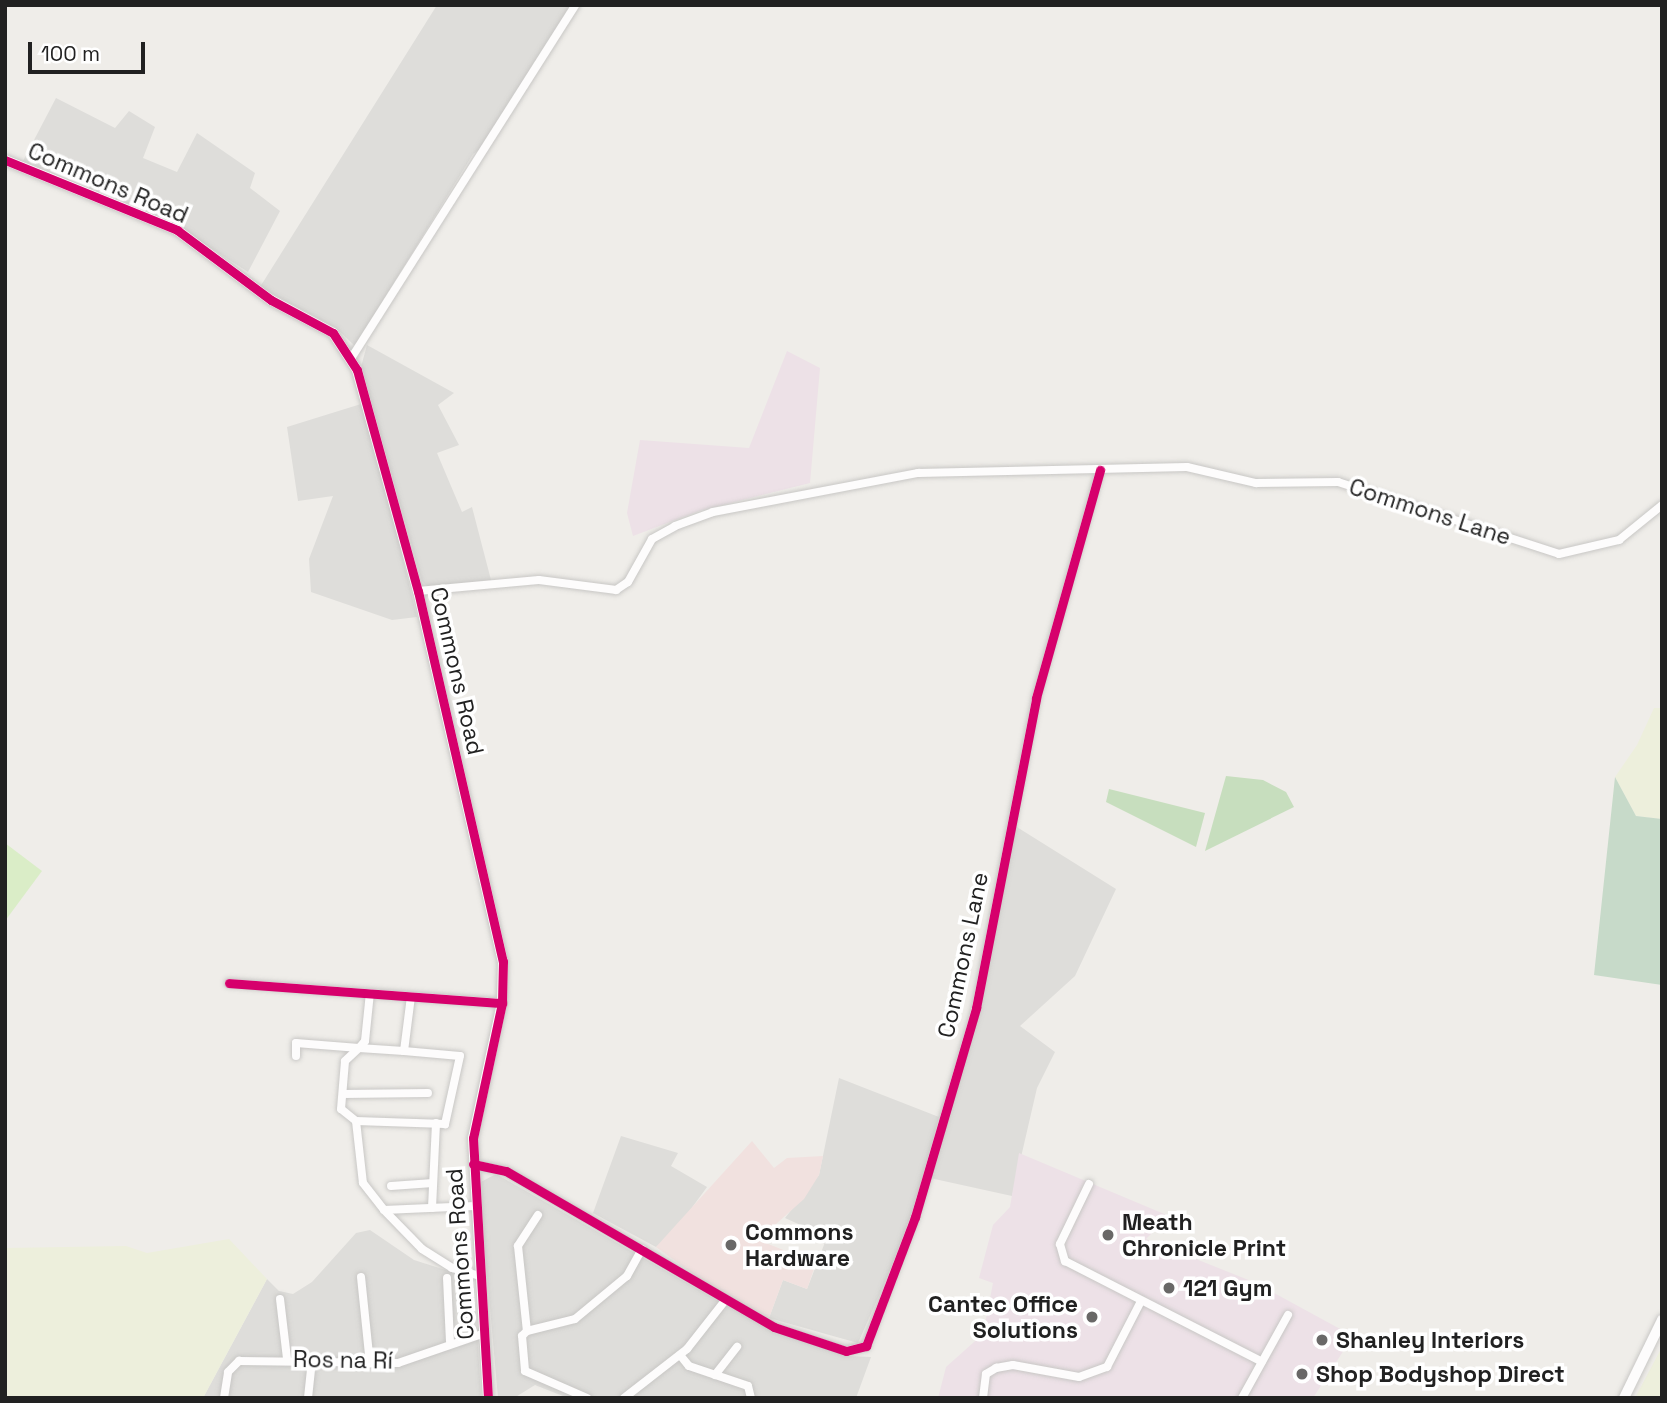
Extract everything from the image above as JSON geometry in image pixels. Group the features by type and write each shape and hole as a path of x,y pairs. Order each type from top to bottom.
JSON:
{"street":[{"path":"352,357 575,5"},
{"name":"Commons Road","path":"5,160 177,230 271,300 333,333 352,357 418,590 499,937 502,1003 479,1105 473,1164 488,1398"},
{"name":"Commons Lane","path":"418,590 539,580 606,592 628,582 644,551 662,531 713,512 918,473 1187,467 1256,483 1338,482 1559,554 1619,540 1662,505"},
{"name":"Commons Lane","path":"473,1164 506,1171 642,1249 724,1302 774,1327 846,1351 866,1346 873,1337 915,1217 976,1008 1036,698 1100,470"},
{"path":"229,983 502,1003"},
{"path":"296,1056 296,1043 359,1048 404,1051 460,1056 445,1124 356,1121 341,1109 345,1061 359,1048 365,1041 370,993"},
{"path":"404,1051 411,996"},
{"path":"343,1094 428,1093"},
{"path":"356,1121 363,1183 384,1210 422,1249 452,1268 480,1276"},
{"path":"432,1208 436,1124"},
{"path":"391,1186 433,1183"},
{"path":"1089,1184 1060,1244 1061,1253 1076,1268 1262,1362"},
{"path":"384,1210 475,1206"},
{"path":"527,1331 518,1246 538,1215"},
{"path":"587,1398 525,1371 522,1336 527,1331 575,1319 627,1276 642,1249"},
{"path":"360,1277 370,1364"},
{"path":"447,1278 450,1341"},
{"path":"280,1299 287,1359"},
{"path":"983,1398 986,1374 996,1368 1013,1365 1079,1377 1107,1367 1142,1301"},
{"path":"624,1398 664,1363 680,1355 724,1302"},
{"path":"1242,1398 1287,1315"},
{"path":"1624,1398 1662,1320"},
{"name":"Ros na Rí","path":"224,1398 228,1372 239,1361 287,1359 398,1363 450,1341 485,1333"},
{"path":"715,1375 737,1347"},
{"path":"680,1355 689,1366 748,1386 751,1398"},
{"path":"308,1398 312,1360"}],"shaded area":[{"path":"437,5 572,5 483,147 473,154 355,346 336,328 260,287"},
{"path":"56,98 115,128 129,111 155,127 143,158 177,172 197,133 255,173 250,188 280,211 248,272 166,219 23,161"},
{"path":"367,345 454,393 438,405 459,445 437,453 462,512 472,507 491,580 427,586 422,581 361,367"},
{"path":"787,351 820,368 810,483 699,511 633,536 627,513 640,440 749,448"},
{"path":"361,404 386,490 417,617 392,620 311,592 309,559 333,496 298,501 287,427"},
{"path":"1015,826 1116,889 1075,976 1020,1026 1055,1052 1037,1088 1012,1196 930,1178 979,1006"},
{"path":"839,1078 939,1117 911,1223 858,1343 769,1318 783,1280 807,1289 827,1237 785,1218 819,1175"},
{"path":"621,1136 678,1153 671,1166 707,1187 672,1235 656,1247 593,1213"},
{"path":"752,1141 774,1168 787,1158 823,1156 819,1175 804,1199 758,1240 816,1263 807,1289 783,1280 769,1318 713,1288 656,1247"},
{"path":"1019,1153 1169,1216 1146,1239 1256,1283 1353,1336 1313,1398 938,1398 946,1367 983,1334 993,1283 979,1278 993,1225 1010,1207"},
{"path":"496,1174 773,1332 848,1356 871,1357 856,1398 568,1398 535,1385 514,1398 498,1398 479,1183"},
{"path":"370,1230 414,1260 474,1279 481,1398 203,1398 267,1279 279,1291 293,1294 312,1282 356,1233"}],"green space":[{"path":"1654,708 1662,708 1662,819 1636,816 1615,777 1637,745"},
{"path":"1226,776 1263,780 1286,792 1294,807 1205,851"},
{"path":"1615,777 1636,816 1662,819 1662,985 1594,975"},
{"path":"1109,789 1205,813 1196,847 1106,802"},
{"path":"5,843 42,871 5,921"},
{"path":"229,1239 267,1279 203,1398 5,1398 5,1248 126,1246 147,1253"},
{"path":"1662,1347 1662,1398 1635,1398"}],"cycle path":[{"path":"5,160 177,230 271,300 333,333 357,370 418,591 503,961 502,1003 473,1138 488,1398"},
{"path":"473,1164 506,1171 774,1327 846,1351 866,1346 915,1217 976,1008 1036,698 1100,470"},
{"path":"229,983 502,1003"}],"place":[{"name":"Meath Chronicle Print","path":"1108,1235"},
{"name":"Commons Hardware","path":"731,1245"},
{"name":"121 Gym","path":"1169,1288"},
{"name":"Cantec Office Solutions","path":"1092,1317"},
{"name":"Shanley Interiors","path":"1322,1340"},
{"name":"Shop Bodyshop Direct","path":"1302,1374"}]}
